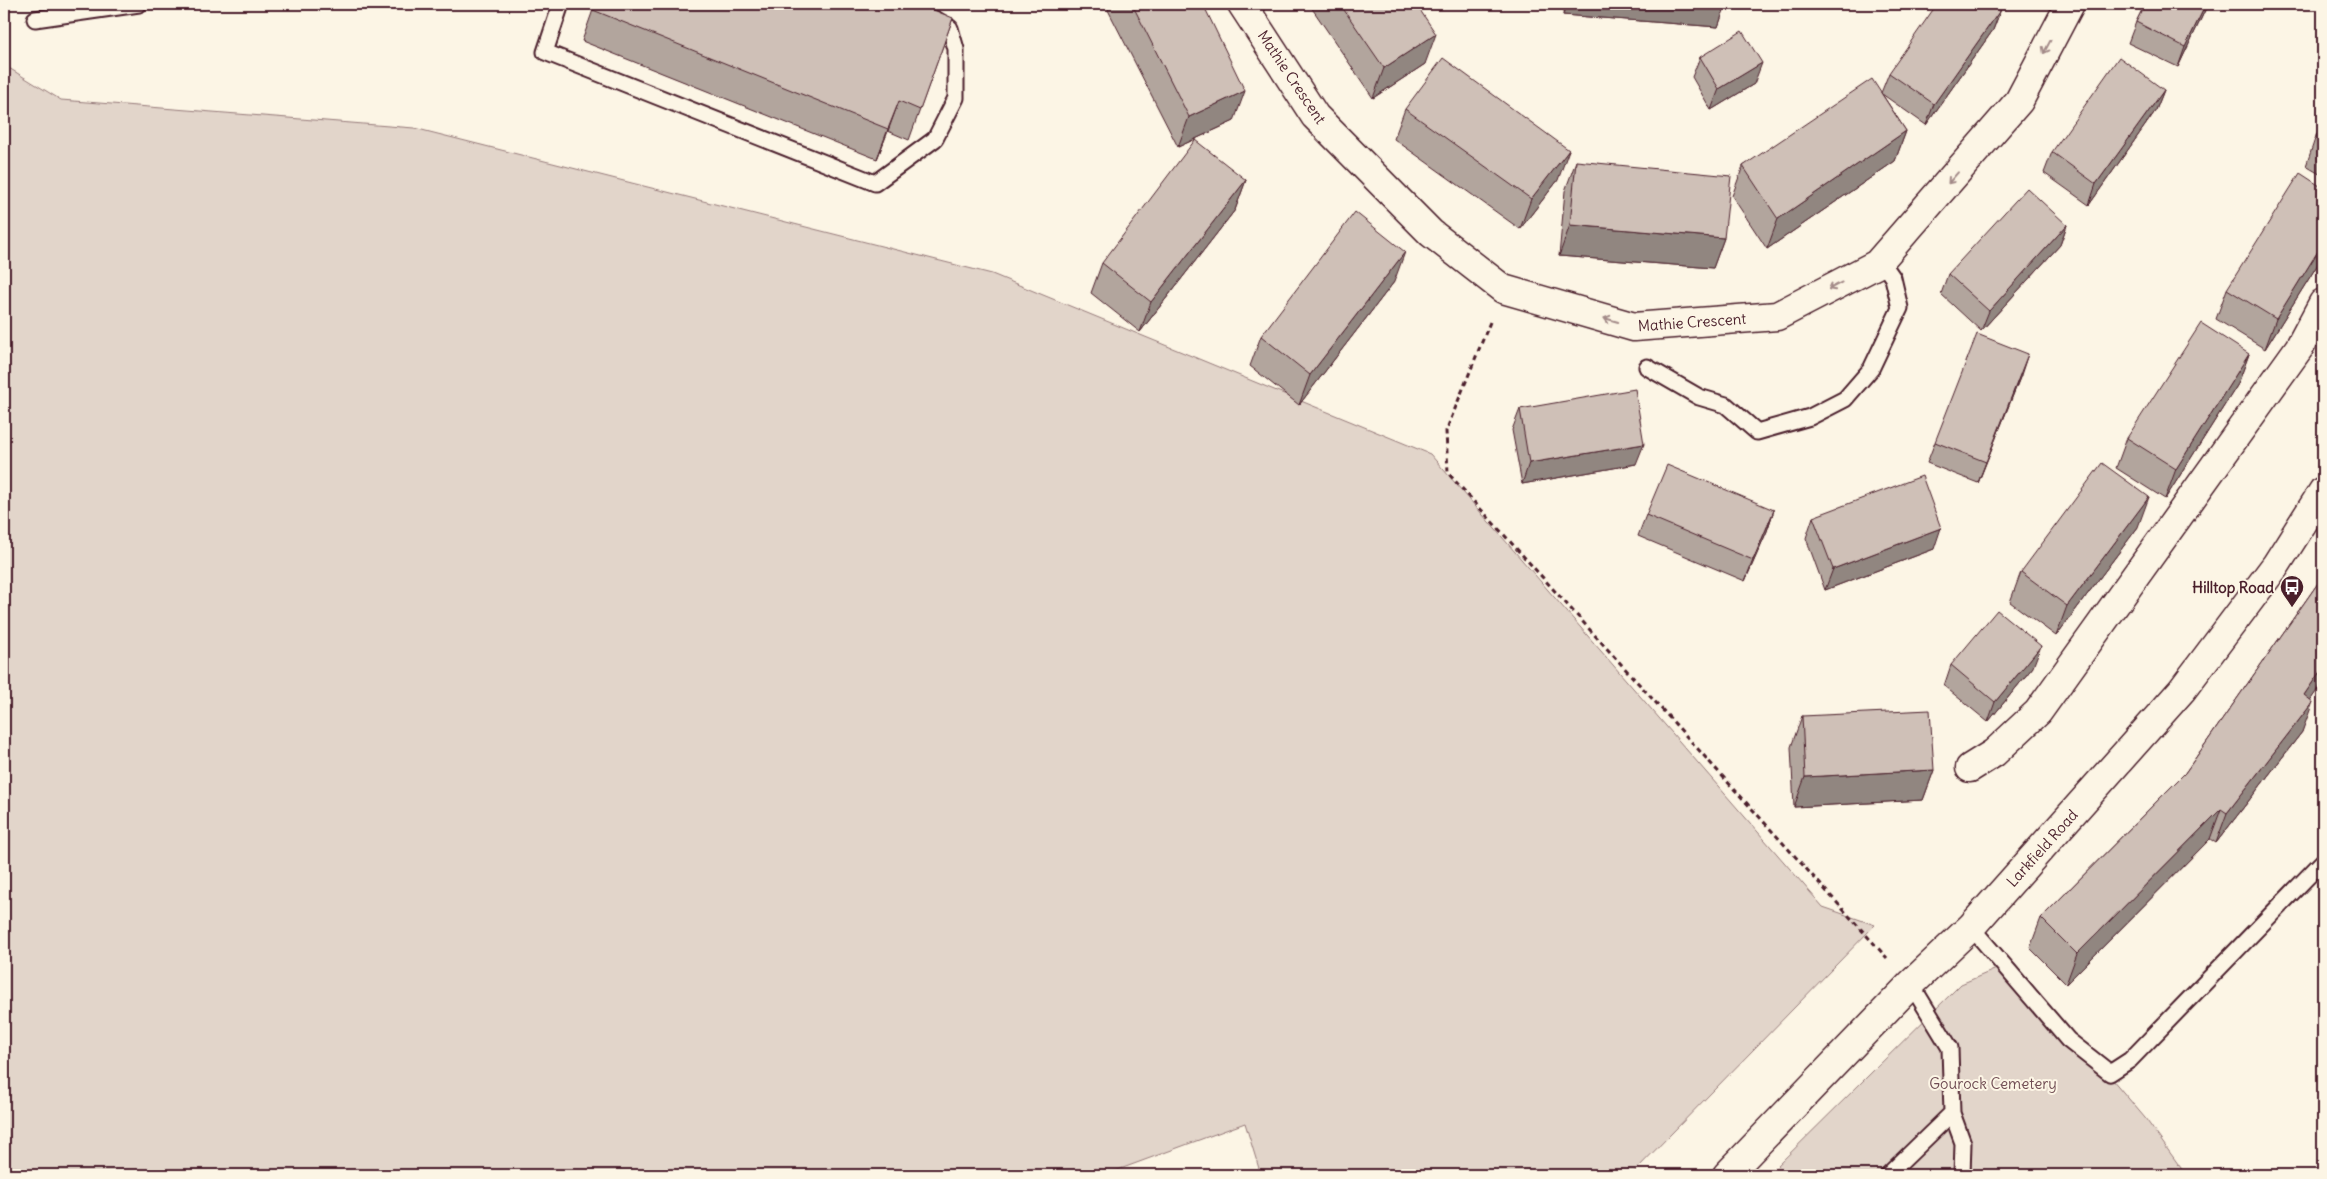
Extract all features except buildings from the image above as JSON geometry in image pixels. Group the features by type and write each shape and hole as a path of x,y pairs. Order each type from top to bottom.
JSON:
{"street":[{"name":"Mathie Crescent","path":"1242,4 1315,116 1431,233 1503,289 1634,327 1777,316 1877,264 2019,101 2070,4"},
{"path":"1970,768 1994,753 2038,712 2299,348 2323,303"},
{"name":"Larkfield Road","path":"1727,1175 1911,984 1971,927 2182,690 2276,564 2323,491"}],"lane":[{"path":"35,19 139,4"},
{"path":"561,4 545,52 875,183 935,139 956,98 956,49 950,28 910,4"},
{"path":"1647,367 1699,397 1726,405 1757,432 1810,417 1845,399 1871,369 1900,308 1893,278 1886,268 1877,264"},
{"path":"1971,927 2068,1040 2110,1073 2130,1060 2323,861"},
{"path":"1911,984 1950,1048 1952,1113 1962,1143 1962,1175"},
{"path":"1888,1175 1952,1113"}],"path":[{"path":"1503,289 1446,431 1448,473 1911,984"}],"green space":[{"path":"4,65 61,100 414,128 992,274 1430,454 1823,907 1875,925 1631,1175 1261,1175 1245,1123 1104,1175 4,1175"},
{"name":"Gourock Cemetery","path":"2013,962 2145,1118 2186,1175 1768,1175 1961,984"}],"place":[{"name":"Hilltop Road","path":"2292,608"}]}
